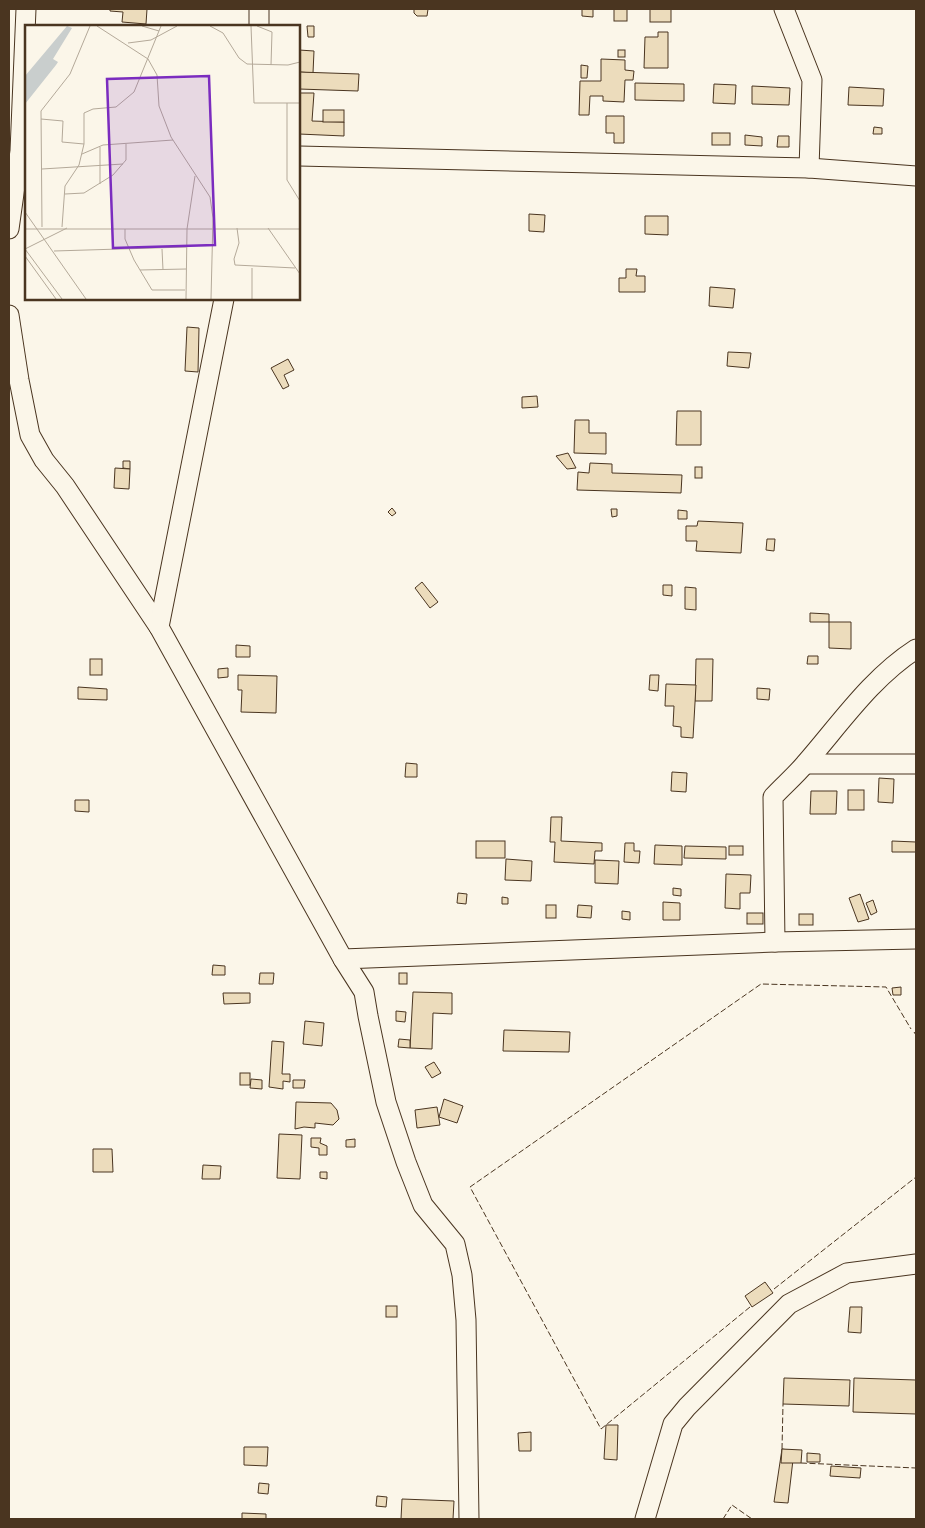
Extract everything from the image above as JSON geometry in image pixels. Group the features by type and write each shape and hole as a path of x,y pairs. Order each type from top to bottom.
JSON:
{"street":[{"path":"25,25 26,9"},
{"path":"259,25 260,9"},
{"path":"784,9 812,80 809,168"},
{"path":"9,229 18,151 25,27"},
{"path":"300,156 809,168 916,176"},
{"path":"159,627 224,300"},
{"path":"9,315 30,435 44,460 65,486 159,627 342,959 364,992 386,1102 406,1162 423,1205 455,1244 462,1275 466,1320 469,1519"},
{"path":"775,942 773,796 806,764 842,720 895,663 916,649"},
{"path":"806,764 916,764"},
{"path":"342,959 775,942 916,939"},
{"path":"645,1519 673,1424 687,1406 789,1304 848,1273 916,1264"}],"building":[{"path":"110,9 147,9 146,24 122,22 123,12 110,11"},
{"path":"414,9 428,9 427,16 417,16 414,13"},
{"path":"582,9 593,9 593,17 582,16"},
{"path":"614,9 627,9 627,21 614,21"},
{"path":"650,9 671,9 671,22 650,22"},
{"path":"307,26 314,26 314,37 308,37"},
{"path":"658,32 668,32 668,68 644,68 645,37 658,37"},
{"path":"300,50 314,51 313,73 300,72"},
{"path":"618,50 625,50 625,57 618,57"},
{"path":"601,59 625,60 625,70 634,71 633,80 625,80 624,102 603,101 603,96 590,96 589,115 579,115 580,81 601,81"},
{"path":"581,65 588,66 587,78 581,78"},
{"path":"300,72 359,74 358,91 300,89"},
{"path":"635,83 684,84 684,101 635,100"},
{"path":"714,84 736,85 735,104 713,103"},
{"path":"752,86 790,88 789,105 752,104"},
{"path":"849,87 884,89 883,106 848,105"},
{"path":"300,93 314,93 312,121 344,122 344,136 300,134"},
{"path":"323,110 344,110 344,122 323,122"},
{"path":"606,116 624,116 624,143 614,143 614,133 606,133"},
{"path":"874,127 882,128 882,134 873,134"},
{"path":"712,133 730,133 730,145 712,145"},
{"path":"745,135 762,137 762,146 745,145"},
{"path":"778,136 789,136 789,147 777,147"},
{"path":"529,214 545,215 544,232 529,231"},
{"path":"645,216 668,216 668,235 645,234"},
{"path":"626,269 637,269 636,276 645,276 645,292 619,292 619,278 626,278"},
{"path":"710,287 735,289 733,308 709,306"},
{"path":"187,327 199,328 198,372 185,371"},
{"path":"728,352 751,353 749,368 727,366"},
{"path":"288,359 294,370 284,375 289,386 283,389 271,368"},
{"path":"537,396 538,407 522,408 522,397"},
{"path":"677,411 701,411 701,445 676,445"},
{"path":"575,420 589,420 589,433 606,433 606,454 574,453"},
{"path":"568,453 576,468 567,469 556,456"},
{"path":"123,461 130,461 130,469 123,468"},
{"path":"590,463 612,464 612,473 682,475 681,493 577,490 578,472 589,473"},
{"path":"695,467 702,467 702,478 695,478"},
{"path":"115,468 130,469 129,489 114,488"},
{"path":"392,508 396,513 392,516 388,512"},
{"path":"611,509 617,509 617,516 612,517"},
{"path":"678,510 687,511 687,519 678,519"},
{"path":"698,521 743,523 741,553 696,551 697,541 686,541 686,526 697,526"},
{"path":"767,539 775,539 774,551 766,550"},
{"path":"422,582 438,602 430,608 415,588"},
{"path":"663,585 672,585 672,596 663,595"},
{"path":"685,587 696,588 696,610 685,609"},
{"path":"810,613 829,614 829,622 810,622"},
{"path":"829,622 851,622 851,649 829,648"},
{"path":"236,645 250,646 250,657 236,657"},
{"path":"808,656 818,656 818,664 807,664"},
{"path":"90,659 102,659 102,675 90,675"},
{"path":"696,659 713,659 712,701 695,701"},
{"path":"228,668 228,677 218,678 218,669"},
{"path":"238,675 277,676 276,713 241,712 242,690 238,690"},
{"path":"650,675 659,675 658,691 649,690"},
{"path":"666,684 696,685 693,738 681,737 681,727 673,726 674,706 665,706"},
{"path":"78,687 107,689 107,700 78,699"},
{"path":"757,688 770,689 769,700 757,699"},
{"path":"406,763 417,764 417,777 405,777"},
{"path":"672,772 687,773 686,792 671,791"},
{"path":"879,778 894,779 893,803 878,802"},
{"path":"848,790 864,790 864,810 848,810"},
{"path":"811,791 837,791 836,814 810,814"},
{"path":"75,800 89,800 89,812 75,811"},
{"path":"551,817 562,817 561,841 602,843 602,851 595,851 594,864 554,862 555,842 550,842"},
{"path":"476,841 505,841 505,858 476,858"},
{"path":"892,841 916,842 916,852 892,852"},
{"path":"625,843 634,843 634,851 640,851 639,863 624,862"},
{"path":"655,845 682,846 682,865 654,864"},
{"path":"685,846 726,847 726,859 684,858"},
{"path":"729,846 743,846 743,855 729,855"},
{"path":"506,859 532,861 531,881 505,880"},
{"path":"595,860 619,861 618,884 595,883"},
{"path":"726,874 751,875 750,893 740,893 740,909 725,908"},
{"path":"673,888 681,889 681,896 673,895"},
{"path":"458,893 467,894 466,904 457,903"},
{"path":"860,894 869,919 858,922 849,898"},
{"path":"502,897 508,898 508,904 502,904"},
{"path":"873,900 877,912 871,915 866,903"},
{"path":"663,902 680,903 680,920 663,920"},
{"path":"546,905 556,905 556,918 546,918"},
{"path":"578,905 592,906 591,918 577,917"},
{"path":"622,911 630,912 630,920 622,919"},
{"path":"747,913 763,913 763,924 747,924"},
{"path":"799,914 813,914 813,925 799,925"},
{"path":"213,965 225,966 225,975 212,975"},
{"path":"260,973 274,973 273,984 259,984"},
{"path":"399,973 407,973 407,984 399,984"},
{"path":"901,987 901,995 893,995 892,988"},
{"path":"413,992 452,993 452,1014 433,1013 432,1049 410,1048"},
{"path":"223,993 250,993 250,1003 224,1004"},
{"path":"396,1011 406,1012 405,1022 396,1021"},
{"path":"305,1021 324,1023 322,1046 303,1044"},
{"path":"504,1030 570,1032 569,1052 503,1051"},
{"path":"399,1039 410,1040 410,1048 398,1047"},
{"path":"272,1041 284,1042 282,1074 290,1074 290,1082 283,1081 283,1089 269,1087"},
{"path":"434,1062 441,1073 432,1078 425,1067"},
{"path":"240,1073 250,1073 250,1085 240,1085"},
{"path":"251,1079 262,1080 262,1089 250,1088"},
{"path":"293,1080 305,1080 304,1088 293,1088"},
{"path":"444,1099 463,1106 457,1123 439,1117"},
{"path":"296,1102 331,1103 337,1110 339,1119 333,1125 315,1123 315,1128 304,1127 295,1129"},
{"path":"437,1107 440,1125 417,1128 415,1110"},
{"path":"279,1134 302,1135 300,1179 277,1178"},
{"path":"311,1138 321,1138 320,1143 327,1146 327,1155 319,1155 319,1148 311,1147"},
{"path":"355,1139 355,1147 346,1147 346,1140"},
{"path":"93,1149 112,1149 113,1172 93,1172"},
{"path":"203,1165 221,1166 220,1179 202,1179"},
{"path":"320,1172 327,1172 327,1179 320,1178"},
{"path":"765,1282 773,1293 752,1307 745,1296"},
{"path":"386,1306 397,1306 397,1317 386,1317"},
{"path":"850,1307 862,1307 861,1333 848,1332"},
{"path":"784,1378 850,1380 849,1406 783,1404"},
{"path":"854,1378 916,1380 916,1414 853,1412"},
{"path":"606,1425 618,1425 617,1460 604,1459"},
{"path":"531,1432 531,1451 519,1451 518,1433"},
{"path":"244,1447 268,1447 267,1466 244,1465"},
{"path":"782,1449 794,1451 788,1503 774,1502"},
{"path":"782,1449 802,1450 801,1463 781,1463"},
{"path":"807,1453 820,1454 820,1462 807,1462"},
{"path":"831,1466 861,1468 860,1478 830,1476"},
{"path":"259,1483 269,1484 268,1494 258,1493"},
{"path":"377,1496 387,1497 386,1507 376,1506"},
{"path":"402,1499 454,1501 453,1519 401,1519"},
{"path":"242,1513 266,1514 266,1519 242,1519"}],"fence":[{"path":"750,1307 601,1429 470,1187 761,984 886,987 911,1029"},
{"path":"774,1289 916,1177"},
{"path":"782,1449 783,1404"},
{"path":"801,1463 916,1468"},
{"path":"723,1519 732,1505 752,1519"}]}
